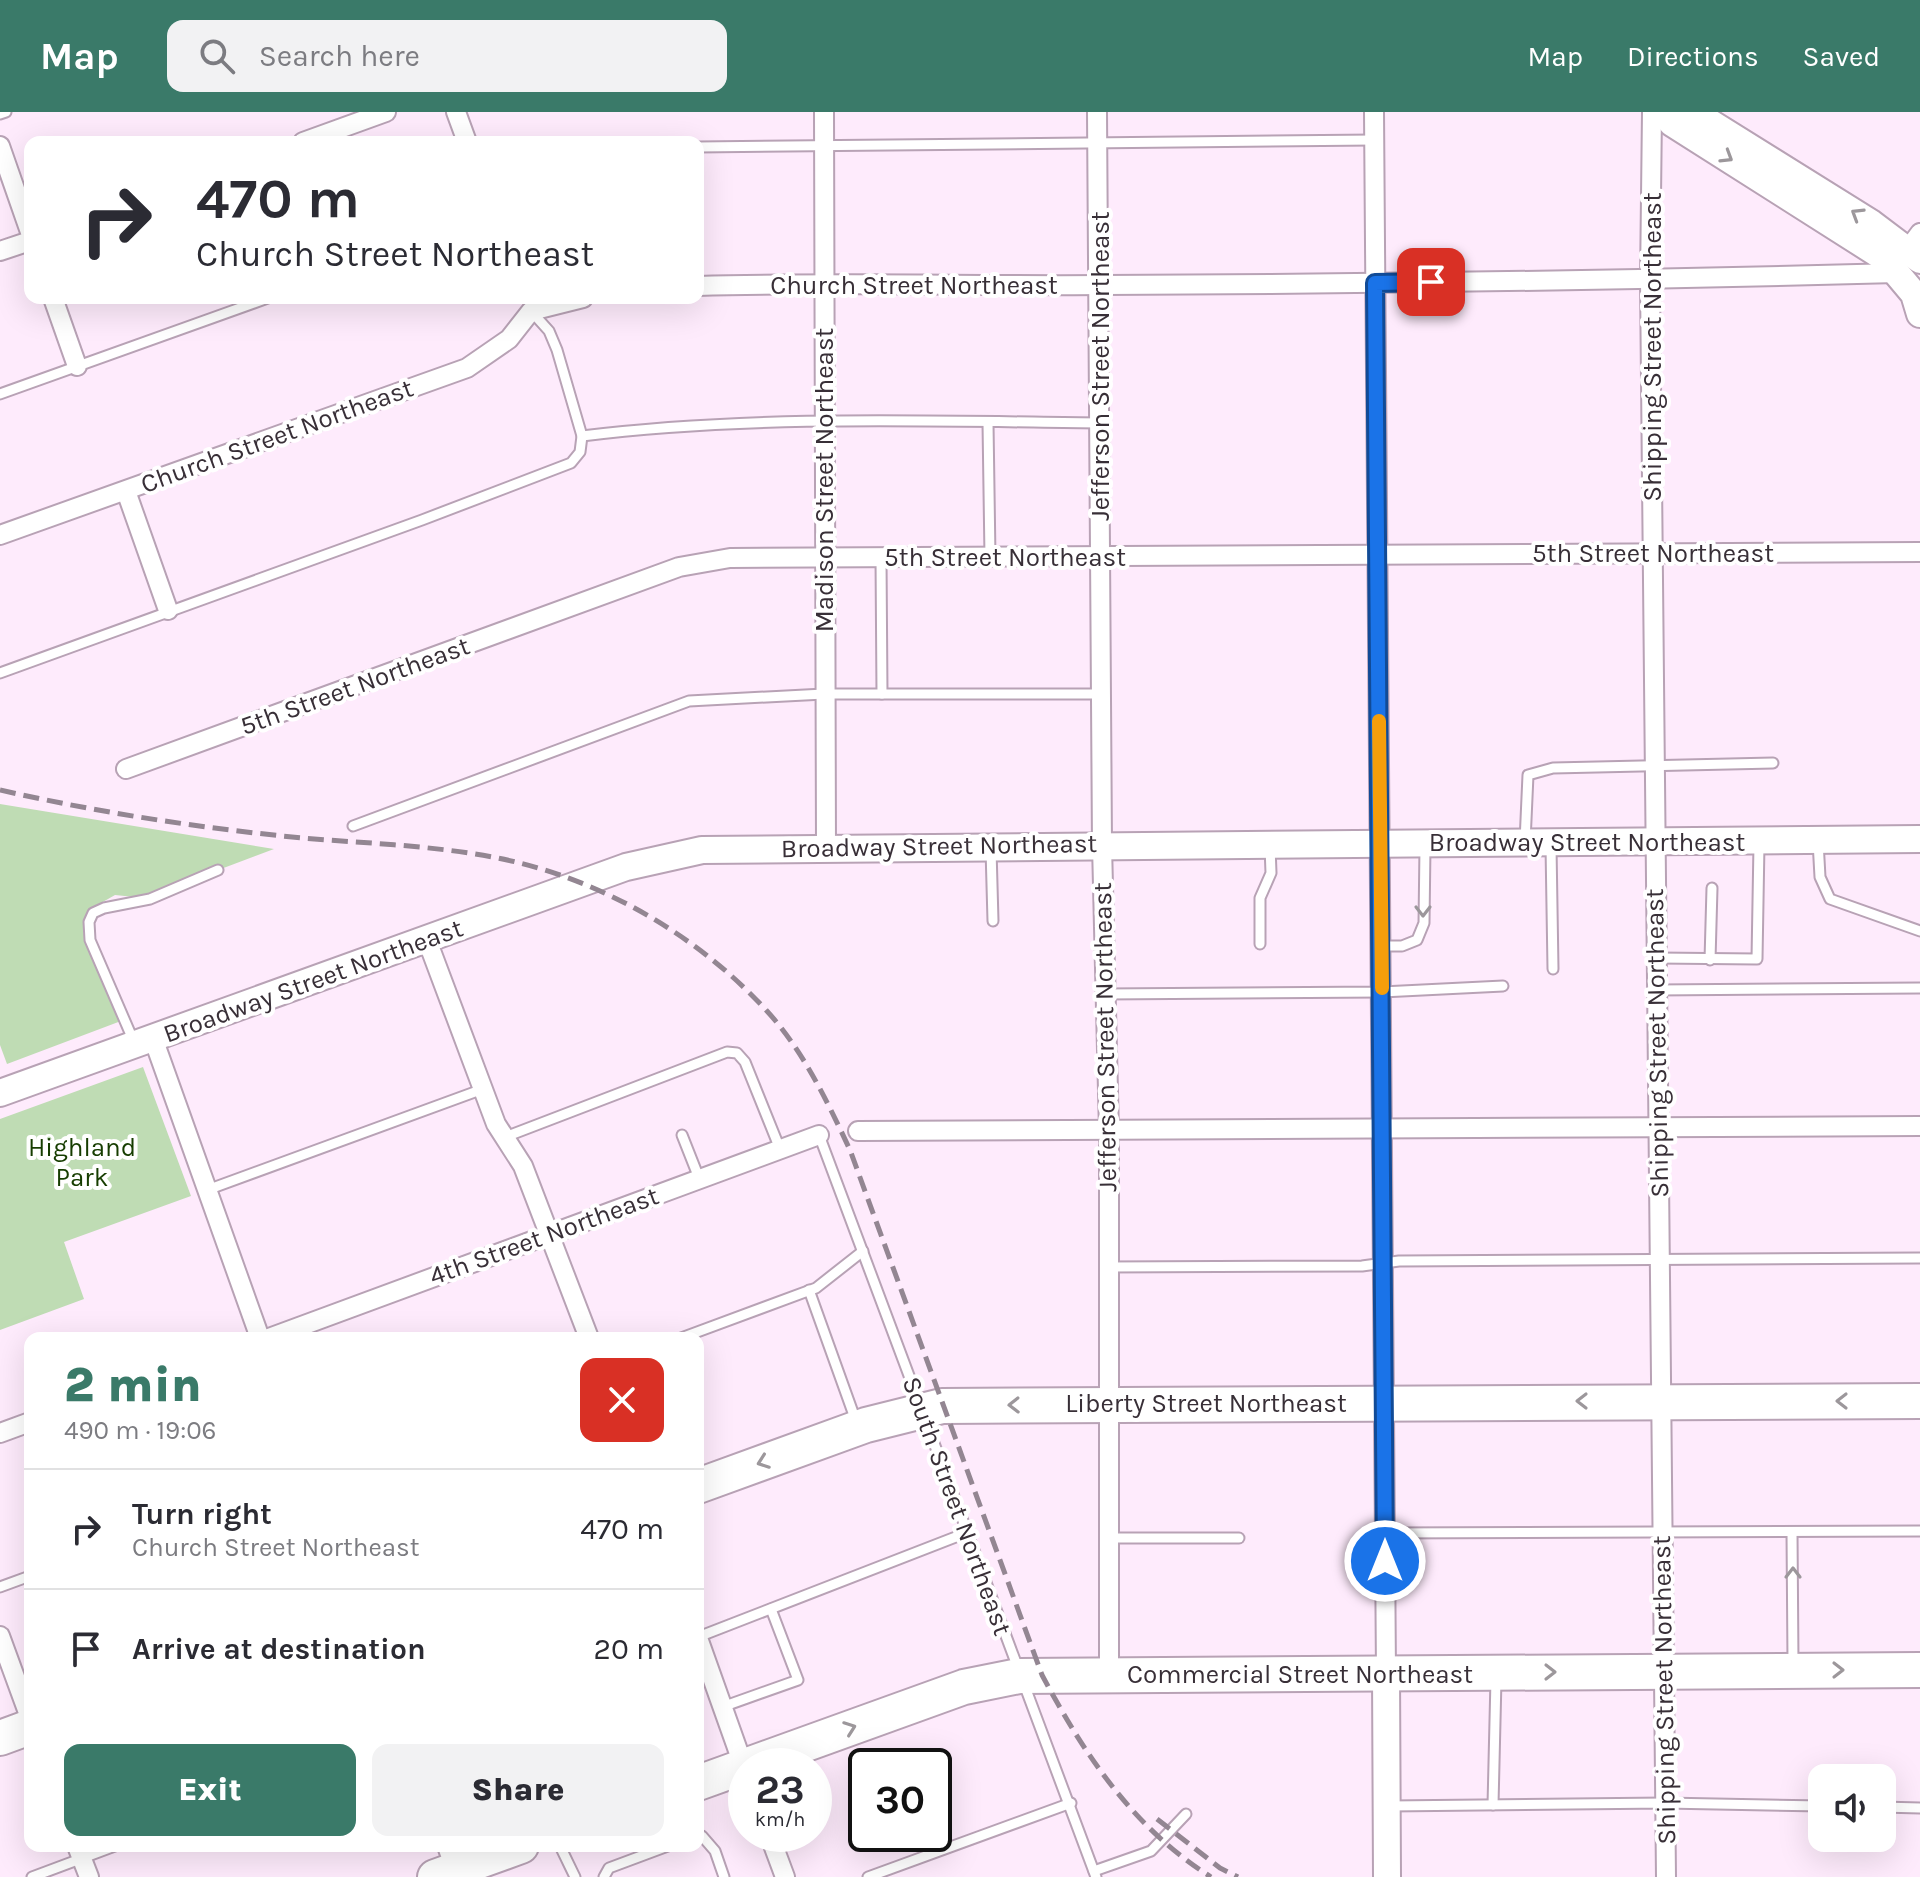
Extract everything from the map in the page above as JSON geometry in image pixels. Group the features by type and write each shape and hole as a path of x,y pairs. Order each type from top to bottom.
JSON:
{"highway":[{"name":"Liberty Street Northeast","path":"704,1484 921,1409 1106,1404 1920,1401"},
{"name":"Commercial Street Northeast","path":"803,1748 964,1687 1019,1676 1920,1670"},
{"path":"0,1738 24,1729"},
{"name":"Commercial Street Northeast","path":"704,1781 728,1775"},
{"path":"449,1867 500,1852"}],"main road":[{"path":"1663,112 1672,123 1855,236 1911,254"},
{"path":"1693,112 1911,254"},
{"path":"1911,254 1914,294 1920,314"},
{"name":"Broadway Street Northeast","path":"0,1093 626,867 667,856 732,848 1920,839"},
{"path":"1386,1673 1387,1877"}],"street":[{"path":"320,136 386,112"},
{"path":"456,112 465,136"},
{"name":"Madison Street Northeast","path":"824,112 826,848"},
{"name":"Jefferson Street Northeast","path":"1097,112 1102,845 1109,1132 1106,1404 1109,1675"},
{"path":"1374,112 1386,1673"},
{"name":"Shipping Street Northeast","path":"1652,112 1650,281 1666,1877"},
{"path":"0,146 24,215"},
{"path":"0,251 24,243"},
{"name":"Church Street Northeast","path":"704,286 824,282 1099,285 1650,281 1911,254"},
{"path":"55,304 77,366"},
{"name":"Church Street Northeast","path":"0,535 467,368 509,339 529,305"},
{"path":"126,491 168,610"},
{"name":"5th Street Northeast","path":"126,769 679,567 730,558 1920,552"},
{"path":"427,940 483,1089 505,1137 523,1166 587,1332"},
{"path":"144,1042 207,1190 258,1332"},
{"path":"858,1131 1920,1126"},
{"name":"4th Street Northeast","path":"285,1332 819,1135"},
{"path":"0,1433 24,1424"},
{"path":"0,1636 24,1702"},
{"path":"704,1655 737,1748"},
{"path":"80,1852 89,1877"},
{"path":"776,1852 785,1877"}],"lane":[{"path":"0,114 6,112"},
{"path":"704,147 1374,140"},
{"path":"0,394 251,304"},
{"path":"0,673 558,470 580,452 582,436 557,350 549,331 529,305"},
{"path":"582,436 670,425 826,421 1100,423"},
{"path":"988,423 990,557"},
{"path":"881,558 882,694"},
{"path":"353,826 680,704 712,697 1101,694"},
{"path":"1553,969 1528,775 1553,768 1773,763"},
{"path":"1818,840 1820,877 1830,899 1920,931"},
{"path":"1656,958 1752,962 1760,953 1759,841"},
{"path":"1382,946 1402,946 1417,940 1424,923 1426,843"},
{"path":"1260,944 1260,898 1271,873 1270,844"},
{"path":"991,846 993,921"},
{"path":"144,1042 90,940 89,922 93,913 150,899 218,870"},
{"path":"1710,960 1712,888"},
{"path":"1105,994 1382,992 1503,986"},
{"path":"1656,990 1920,988"},
{"path":"505,1137 727,1052 737,1053 745,1062 780,1149"},
{"path":"207,1190 483,1089"},
{"path":"682,1135 699,1178"},
{"name":"South Street Northeast","path":"819,1135 1095,1874"},
{"path":"697,1332 829,1281 863,1251"},
{"path":"1108,1267 1920,1258"},
{"path":"809,1290 859,1428"},
{"path":"1385,1533 1920,1531"},
{"path":"1792,1532 1793,1670"},
{"path":"704,1636 966,1533"},
{"path":"1108,1538 1239,1538"},
{"path":"0,1587 24,1578"},
{"path":"722,1707 798,1680 771,1609"},
{"path":"1493,1805 1496,1672"},
{"path":"868,1877 1071,1803"},
{"path":"1387,1806 1665,1803 1808,1806"},
{"path":"1896,1807 1920,1808"},
{"path":"1095,1874 1151,1851 1186,1814"},
{"path":"704,1840 715,1851 724,1877"},
{"path":"32,1877 80,1852"},
{"path":"563,1852 575,1877"},
{"path":"604,1877 609,1868 652,1852"}],"green space":[{"path":"0,804 274,849 144,898 115,895 94,907 83,929 86,945 99,964 121,1021 7,1064 0,1045"},
{"name":"Highland Park","path":"143,1067 191,1196 64,1242 84,1299 0,1330 0,1119"}],"railway":[{"path":"0,790 182,824 436,849 520,863 588,886 654,919 714,961 741,985 792,1042 850,1150 1042,1675 1075,1733 1113,1787 1158,1836 1211,1877"},
{"path":"1157,1819 1220,1868 1238,1877"}],"slow traffic":[{"path":"1379,721 1382,988"}],"route":[{"path":"1385,1561 1375,283 1431,282"}]}
